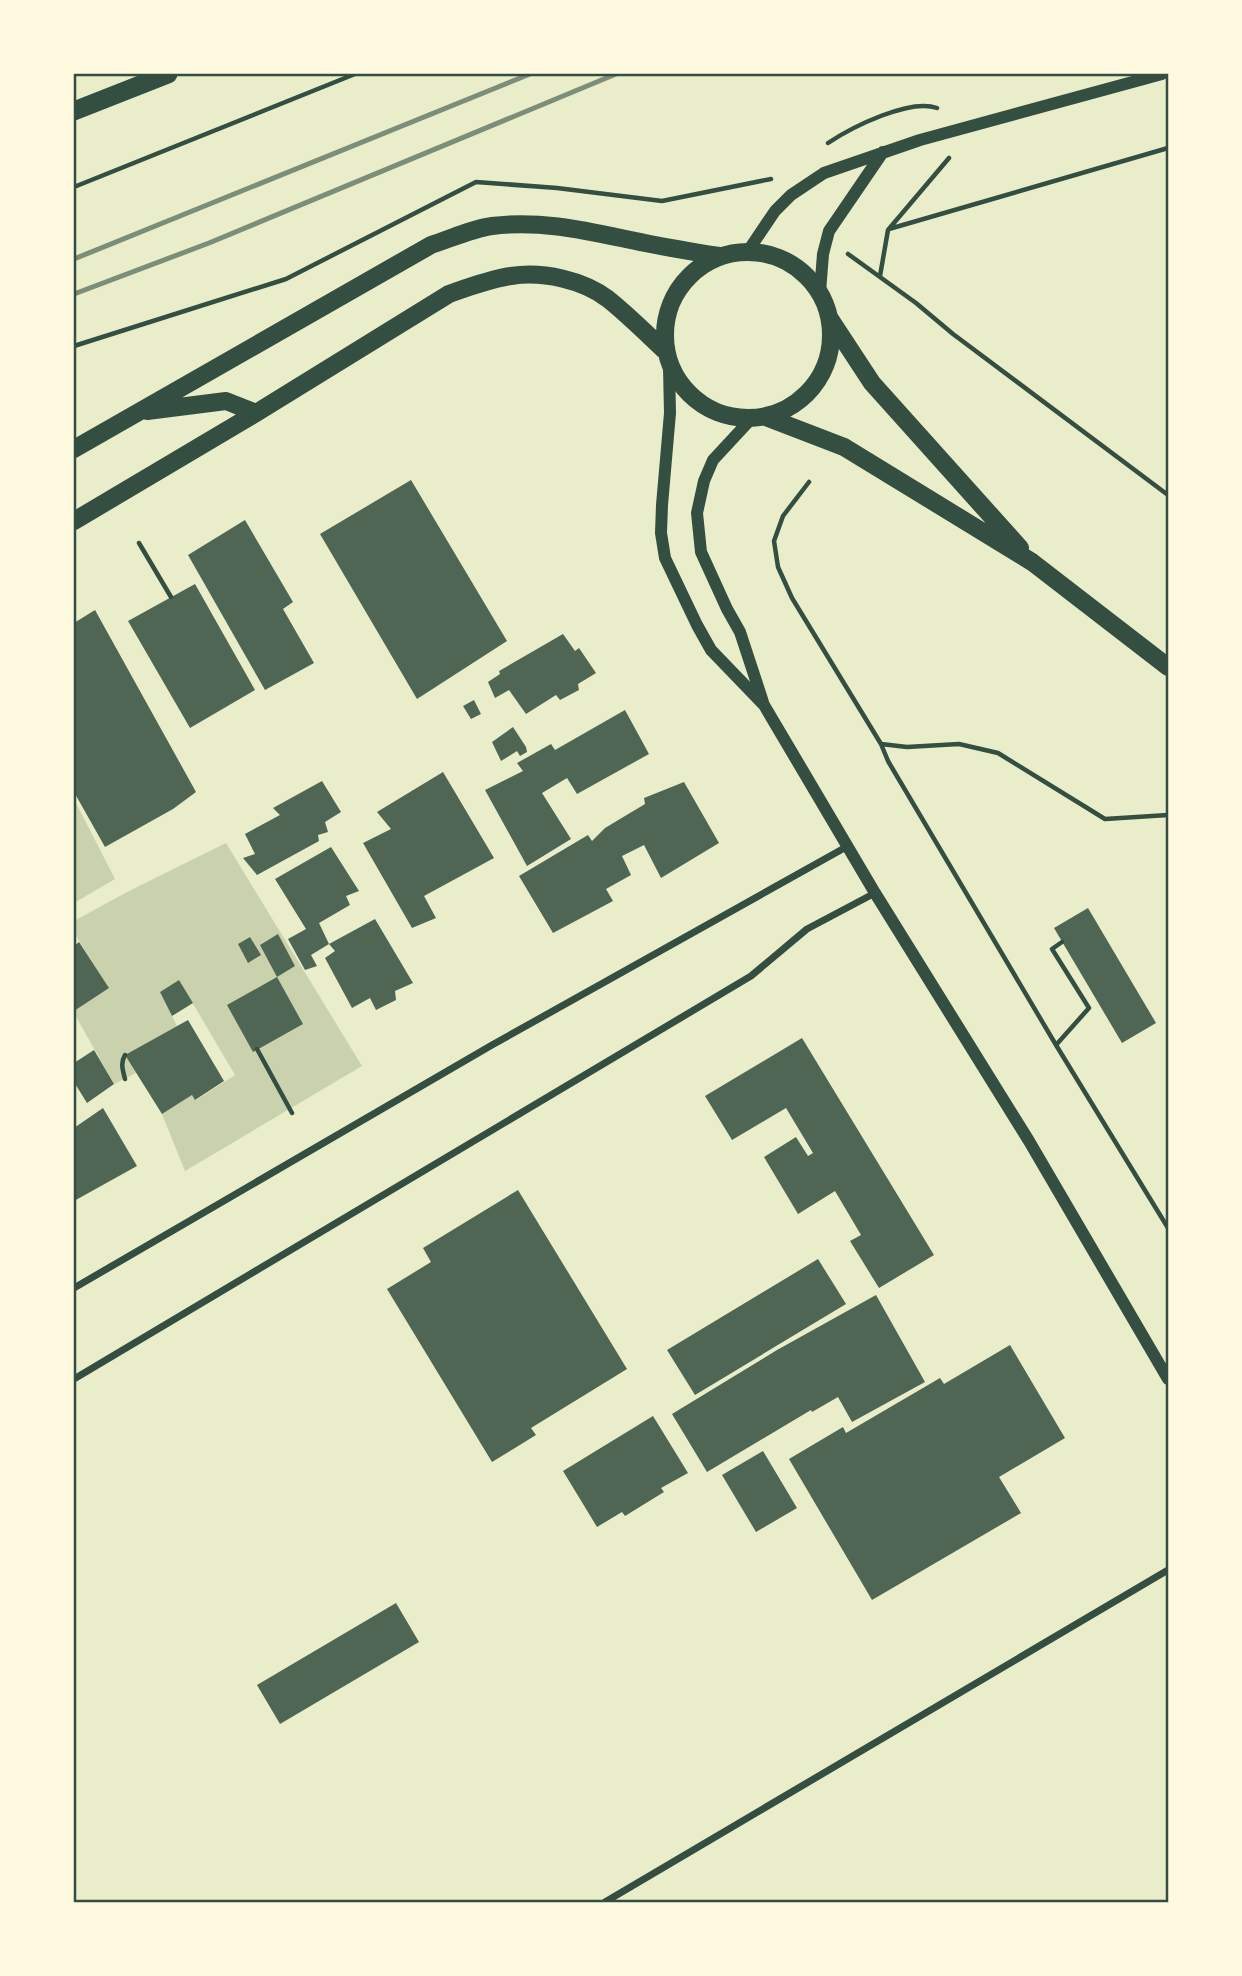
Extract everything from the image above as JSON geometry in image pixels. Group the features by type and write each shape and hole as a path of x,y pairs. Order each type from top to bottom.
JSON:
{"highway":[{"path":"74,111 168,74"}],"main road":[{"path":"74,449 431,245 491,226 530,224 570,227 661,247 719,256 748,251 780,258 805,273 820,292 831,319 872,383 1032,562"},
{"path":"667,358 664,321 675,292 694,271 719,256"},
{"path":"74,522 449,294 482,282 514,275 545,276 579,283 607,298 667,358 685,391 708,410 737,419 759,418 790,408 812,389 827,364 831,348 831,319"},
{"path":"139,411 226,401 256,413"},
{"path":"759,418 844,447 1032,562 1168,667"}],"street":[{"path":"748,251 775,211 791,195 824,173 883,151 978,123 1162,74"},
{"path":"820,292 823,254 829,231 883,151"},
{"path":"667,358 670,412 662,506 665,558 711,650 764,705"},
{"path":"759,418 713,460 704,481 697,513 701,552 740,632 764,705 875,892 1022,1130 1168,1379"},
{"path":"74,1288 492,1045 848,846"},
{"path":"74,1379 751,976 807,929 875,892"},
{"path":"605,1902 1168,1570"}],"path":[{"path":"74,187 355,74"},
{"path":"880,276 888,230 978,123"},
{"path":"888,230 1168,148"},
{"path":"829,231 849,256 880,276 1168,495"},
{"path":"809,482 783,516 774,541 778,568 792,598 881,744 888,761 1056,1045 1168,1228"},
{"path":"139,543 171,597"},
{"path":"881,744 907,747 959,744 998,753 1105,819 1168,815"},
{"path":"1056,1045 1090,1008 1052,949 1062,942"},
{"path":"257,1049 292,1112"},
{"path":"125,1055 122,1069 125,1079"}],"green space":[{"path":"74,799 115,879 74,903"},
{"path":"226,843 362,1066 185,1171 162,1114 192,1095 196,1100 235,1075 179,980 160,992 177,1026 125,1055 136,1073 114,1084 74,1013 108,987 74,933 74,921"}],"building":[{"path":"411,480 507,641 417,699 320,534"},
{"path":"245,520 293,602 283,609 314,663 265,690 188,555"},
{"path":"195,584 255,690 190,728 128,621"},
{"path":"95,610 196,792 173,809 105,847 74,792 74,623"},
{"path":"563,634 575,651 579,648 596,673 578,684 579,690 560,700 556,695 526,714 509,690 495,698 488,682 500,674 499,671"},
{"path":"474,700 481,714 471,719 463,706"},
{"path":"625,710 649,754 577,794 567,778 542,793 571,839 527,866 485,790 523,771 517,763 551,744 555,750"},
{"path":"513,727 527,752 520,756 517,751 501,761 492,742"},
{"path":"443,772 494,858 424,896 436,918 412,928 363,843 391,829 377,812"},
{"path":"322,781 341,812 325,822 328,832 318,835 319,841 257,875 243,858 255,854 245,834 280,815 273,808"},
{"path":"684,782 719,843 661,878 644,845 622,856 631,875 606,889 613,901 553,933 519,876 588,835 592,841 605,828 645,804 644,798"},
{"path":"331,847 359,891 346,896 350,905 319,923 329,944 311,955 317,966 305,970 288,939 306,929 275,879"},
{"path":"1088,908 1156,1023 1122,1043 1054,928"},
{"path":"375,919 413,983 395,991 396,1000 376,1010 370,998 352,1008 325,958 335,951 329,944"},
{"path":"278,934 295,966 277,977 260,945"},
{"path":"250,937 261,955 248,963 238,944"},
{"path":"79,942 109,988 74,1011 74,946"},
{"path":"277,977 303,1024 253,1052 227,1005"},
{"path":"179,980 193,1003 172,1016 160,992"},
{"path":"188,1020 224,1081 195,1100 192,1095 162,1114 125,1055"},
{"path":"802,1038 934,1255 879,1288 850,1241 861,1235 835,1191 798,1214 764,1157 796,1137 808,1156 813,1153 786,1108 732,1140 705,1096"},
{"path":"94,1050 114,1084 87,1103 74,1082 74,1063"},
{"path":"103,1108 137,1166 74,1201 74,1128"},
{"path":"518,1190 627,1369 531,1428 536,1435 492,1462 387,1289 431,1262 423,1248"},
{"path":"818,1259 846,1304 695,1395 667,1350"},
{"path":"876,1295 925,1382 852,1422 838,1397 812,1412 811,1410 707,1472 672,1414 777,1350"},
{"path":"1010,1345 1065,1438 999,1477 1021,1513 872,1600 789,1459 843,1427 846,1433 940,1378 944,1384"},
{"path":"653,1416 688,1473 661,1488 664,1492 625,1516 622,1512 597,1527 563,1471"},
{"path":"763,1451 797,1508 756,1532 722,1475"},
{"path":"396,1603 419,1642 280,1724 257,1685"}],"railway":[{"path":"74,259 530,74"},
{"path":"74,294 209,243 616,74"}]}
